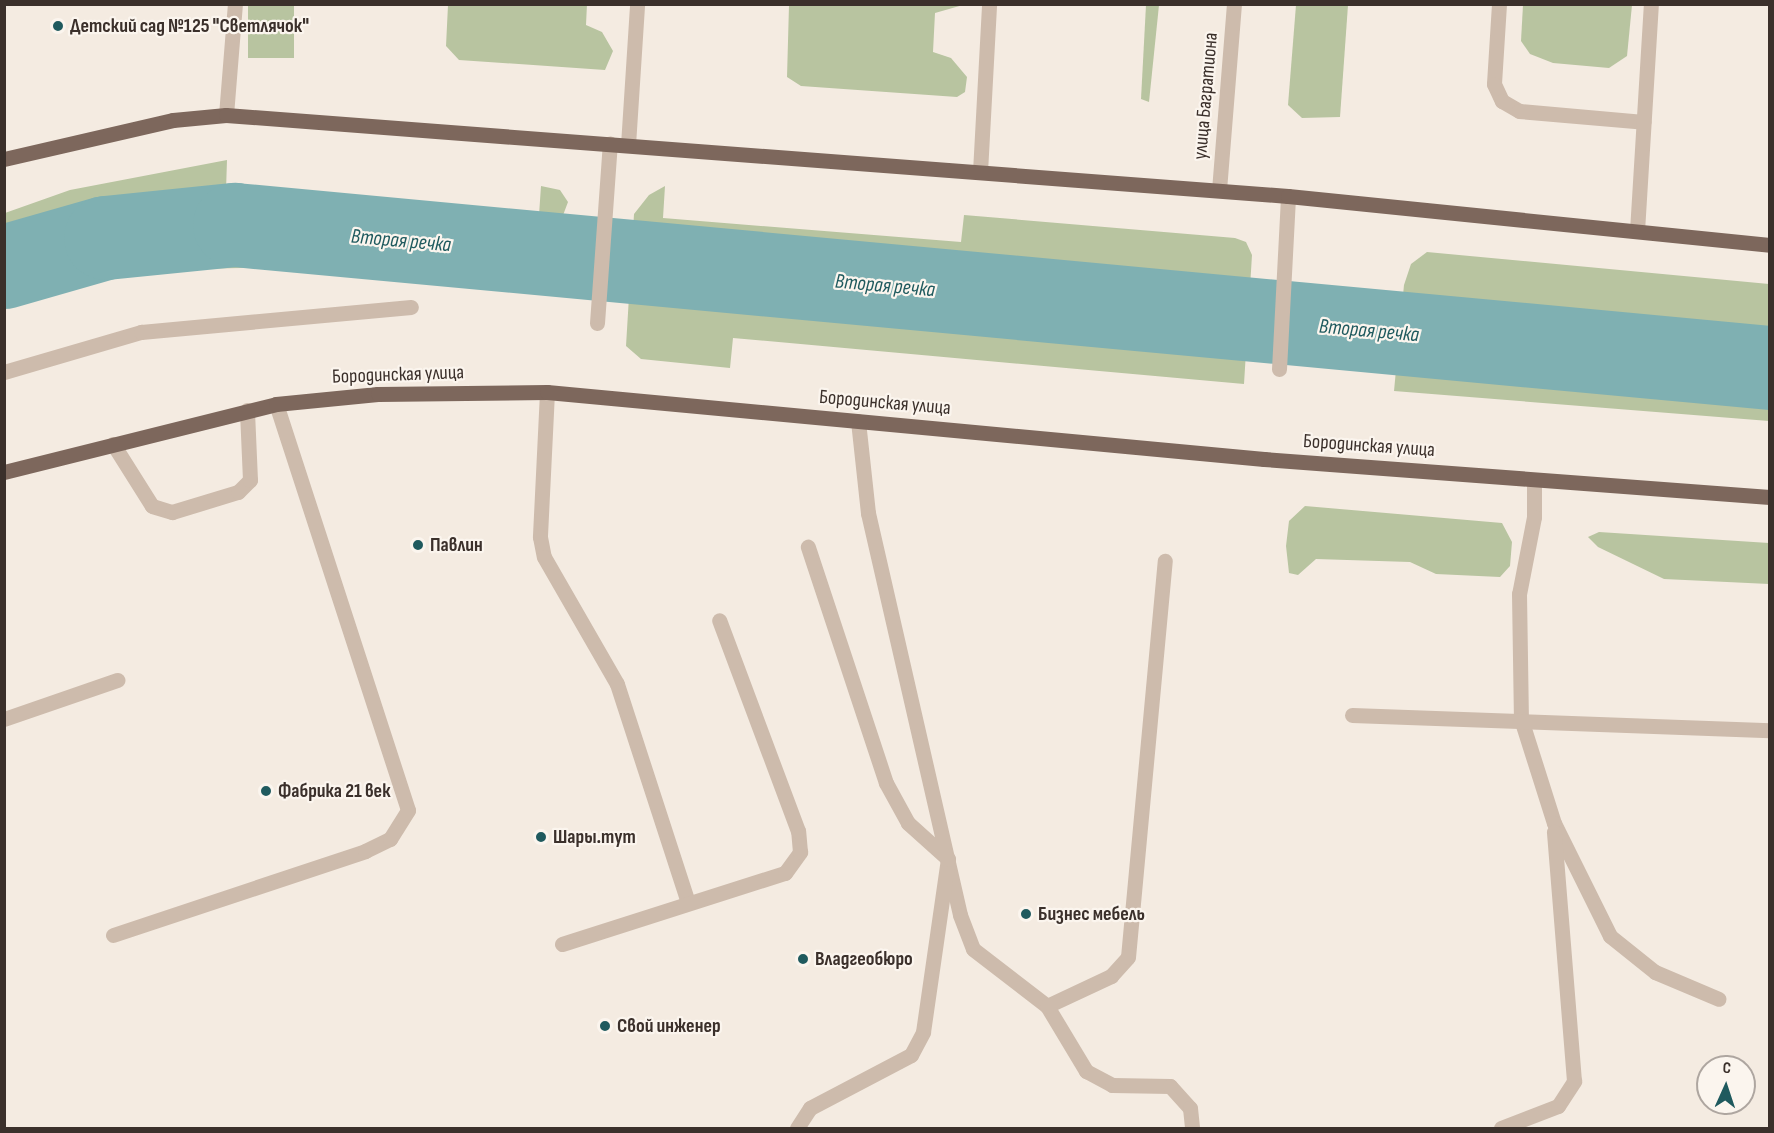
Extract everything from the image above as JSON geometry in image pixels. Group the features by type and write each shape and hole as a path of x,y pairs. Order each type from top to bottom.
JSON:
{"main road":[{"path":"4,159 173,120 226,115 1219,190 1770,245"},
{"name":"Бородинская улица","path":"4,472 276,404 378,394 548,392 1534,480 1770,497"}],"street":[{"path":"226,115 235,4"},
{"path":"628,145 637,4"},
{"path":"980,172 989,4"},
{"name":"улица Багратиона","path":"1219,190 1234,4"},
{"path":"1499,4 1494,84 1502,101 1519,111 1644,122"},
{"path":"1637,231 1651,4"},
{"path":"597,323 610,143"},
{"path":"1279,369 1288,196"},
{"path":"4,372 141,332 411,307"},
{"path":"548,392 540,537 544,557 617,684 688,903"},
{"path":"113,935 365,851 390,839 408,810 276,404"},
{"path":"113,444 152,506 172,512 238,492 250,480 247,410"},
{"path":"858,421 868,513 948,859 973,949 1047,1006 1086,1071 1112,1085 1170,1086 1191,1108 1192,1128"},
{"path":"1534,480 1519,594 1521,719 1554,823 1610,936 1654,972 1719,999"},
{"path":"808,547 886,783 908,824 948,859"},
{"path":"1047,1006 1111,976 1128,957 1165,561"},
{"path":"562,944 785,873 800,852 798,831 719,620"},
{"path":"4,719 117,680"},
{"path":"1352,715 1521,719 1770,730"},
{"path":"1502,1128 1558,1106 1574,1081 1554,823"},
{"path":"797,1128 810,1108 911,1055 923,1032 948,859"}],"green space":[{"path":"587,4 586,25 602,32 613,51 605,70 459,60 446,46 448,5"},
{"path":"248,5 294,5 294,58 248,58"},
{"path":"789,5 963,5 935,13 933,52 951,58 967,77 965,92 957,97 801,86 787,77"},
{"path":"1146,5 1159,5 1149,102 1141,99"},
{"path":"1296,5 1348,5 1340,117 1302,118 1288,105"},
{"path":"1523,5 1632,5 1627,56 1609,68 1553,63 1530,54 1521,41"},
{"path":"227,160 226,191 539,215 541,186 560,190 568,202 545,263 126,270 5,301 5,213 70,190"},
{"path":"665,186 663,218 961,242 964,215 1235,238 1246,242 1252,255 1244,384 733,338 730,368 641,359 626,346 634,214 649,195"},
{"path":"1427,252 1769,284 1769,421 1394,391 1404,285 1411,264"},
{"path":"1305,506 1502,523 1512,542 1510,566 1500,577 1436,574 1410,562 1316,559 1298,575 1289,573 1286,546 1289,521"},
{"path":"1599,532 1769,543 1769,584 1664,579 1598,547 1588,537"}],"waterway":[{"name":"Вторая речка","path":"4,267 106,238 235,225 1770,368"}],"place":[{"name":"Детский сад №125 \"Светлячок\"","path":"58,26"},
{"name":"Павлин","path":"418,545"},
{"name":"Фабрика 21 век","path":"266,791"},
{"name":"Шары.тут","path":"541,837"},
{"name":"Бизнес мебель","path":"1026,914"},
{"name":"Владгеобюро","path":"803,959"},
{"name":"Свой инженер","path":"605,1026"}]}
